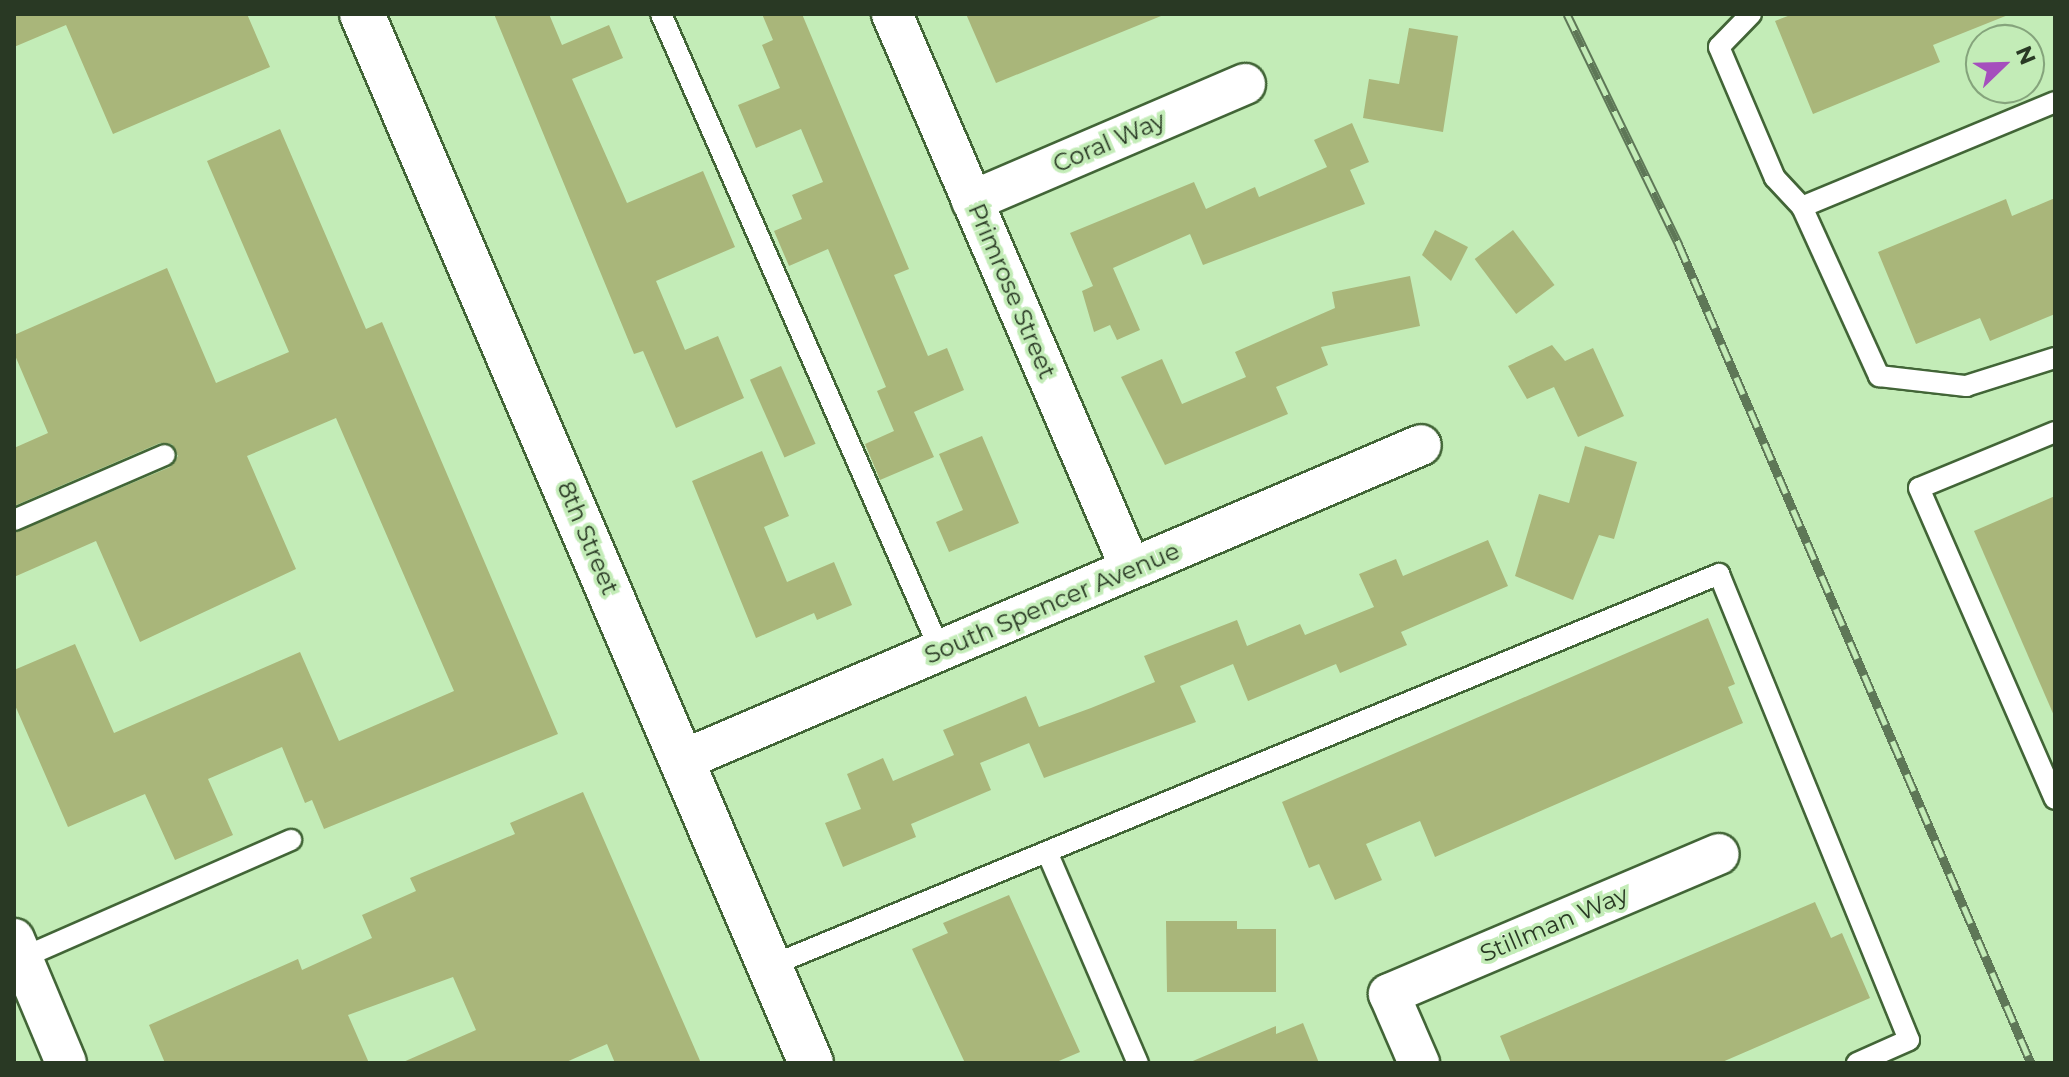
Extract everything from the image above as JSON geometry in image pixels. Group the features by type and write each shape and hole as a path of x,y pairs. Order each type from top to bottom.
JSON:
{"street":[{"name":"8th Street","path":"362,14 811,1063"},
{"name":"Primrose Street","path":"892,14 1131,569"},
{"name":"Coral Way","path":"972,201 1245,84"},
{"name":"South Spencer Avenue","path":"683,760 1421,445"},
{"name":"Stillman Way","path":"1419,1063 1389,994 1719,854"},
{"path":"17,953 66,1063"}],"lane":[{"path":"661,14 940,650"},
{"path":"1751,14 1719,47 1775,178 1802,207 1879,376 1966,386 2055,358"},
{"path":"1802,207 2055,102"},
{"path":"2055,432 1919,488 2055,799"},
{"path":"14,520 165,455"},
{"path":"770,966 1719,574 1909,1040 1857,1063"},
{"path":"17,953 291,840"},
{"path":"1047,852 1138,1063"}],"building":[{"path":"14,14 247,14 270,67 113,134 66,25 14,47"},
{"path":"494,14 549,14 562,45 609,25 623,58 572,79 627,203 703,171 735,247 656,281 685,350 718,336 744,398 676,428 643,351 634,354"},
{"path":"762,14 802,14 909,269 894,275 928,356 947,348 964,390 914,412 934,457 880,480 865,444 894,431 877,391 886,387 828,249 789,266 774,231 802,219 792,195 823,182 801,129 756,148 738,105 780,88 762,45 773,40"},
{"path":"966,14 1166,14 996,83"},
{"path":"1793,14 2008,15 1986,24 1965,24 1965,32 1933,45 1940,62 1813,114 1775,21"},
{"path":"1409,28 1458,36 1443,132 1363,118 1369,79 1399,84"},
{"path":"1352,123 1369,162 1350,170 1365,204 1203,265 1190,234 1113,268 1140,330 1117,340 1110,325 1094,332 1082,291 1093,286 1070,233 1194,182 1206,209 1255,187 1259,197 1327,167 1314,140"},
{"path":"280,129 366,329 382,322 558,734 324,829 312,800 305,803 282,747 208,779 233,835 175,860 145,794 68,827 14,703 14,670 75,644 114,733 300,652 339,741 454,691 336,418 247,456 296,569 140,642 96,541 14,577 14,533 170,467 178,456 172,444 160,443 14,506 14,448 48,433 14,353 14,335 167,268 216,383 289,352 207,161"},
{"path":"2055,198 2055,314 1990,341 1980,318 1916,344 1878,252 2006,199 2012,216"},
{"path":"1435,230 1468,247 1451,281 1422,255"},
{"path":"1513,230 1555,285 1516,314 1475,259"},
{"path":"1410,276 1420,326 1321,347 1328,365 1276,387 1288,414 1165,465 1121,377 1162,359 1182,404 1246,377 1235,352 1335,308 1332,292"},
{"path":"1552,345 1565,361 1593,348 1624,416 1578,437 1554,387 1527,399 1508,366"},
{"path":"781,366 816,444 785,457 750,380"},
{"path":"982,436 1019,523 949,552 936,522 963,510 939,454"},
{"path":"1585,446 1637,462 1614,539 1599,535 1573,600 1515,576 1539,494 1569,503"},
{"path":"762,451 789,516 764,527 787,582 834,562 852,605 817,620 814,613 756,638 692,481"},
{"path":"2055,496 2055,718 1974,531"},
{"path":"1488,540 1508,586 1401,632 1407,645 1340,673 1336,664 1248,701 1233,664 1180,686 1196,722 1044,778 1029,743 980,763 991,790 911,824 916,837 843,867 825,823 861,809 847,774 883,758 893,781 954,755 943,730 1026,696 1039,727 1091,708 1155,682 1144,656 1237,620 1247,646 1300,624 1305,635 1374,607 1359,574 1396,559 1403,576"},
{"path":"1708,618 1735,684 1728,687 1743,723 1435,857 1420,821 1366,844 1382,880 1335,900 1319,864 1309,868 1282,802"},
{"path":"583,792 701,1063 615,1063 607,1044 564,1063 401,1063 476,1030 453,977 348,1015 369,1063 165,1063 149,1025 298,959 302,970 372,938 362,915 416,891 410,878 515,834 510,823"},
{"path":"1009,895 1080,1052 1054,1063 965,1063 912,949 948,933 943,923"},
{"path":"1815,902 1831,938 1842,933 1870,998 1720,1063 1511,1063 1500,1036"},
{"path":"1166,921 1237,921 1237,929 1276,929 1276,992 1167,992"},
{"path":"1303,1023 1319,1063 1188,1063 1276,1026 1276,1034"}],"railway":[{"path":"1567,14 1679,245 2031,1063"}]}
